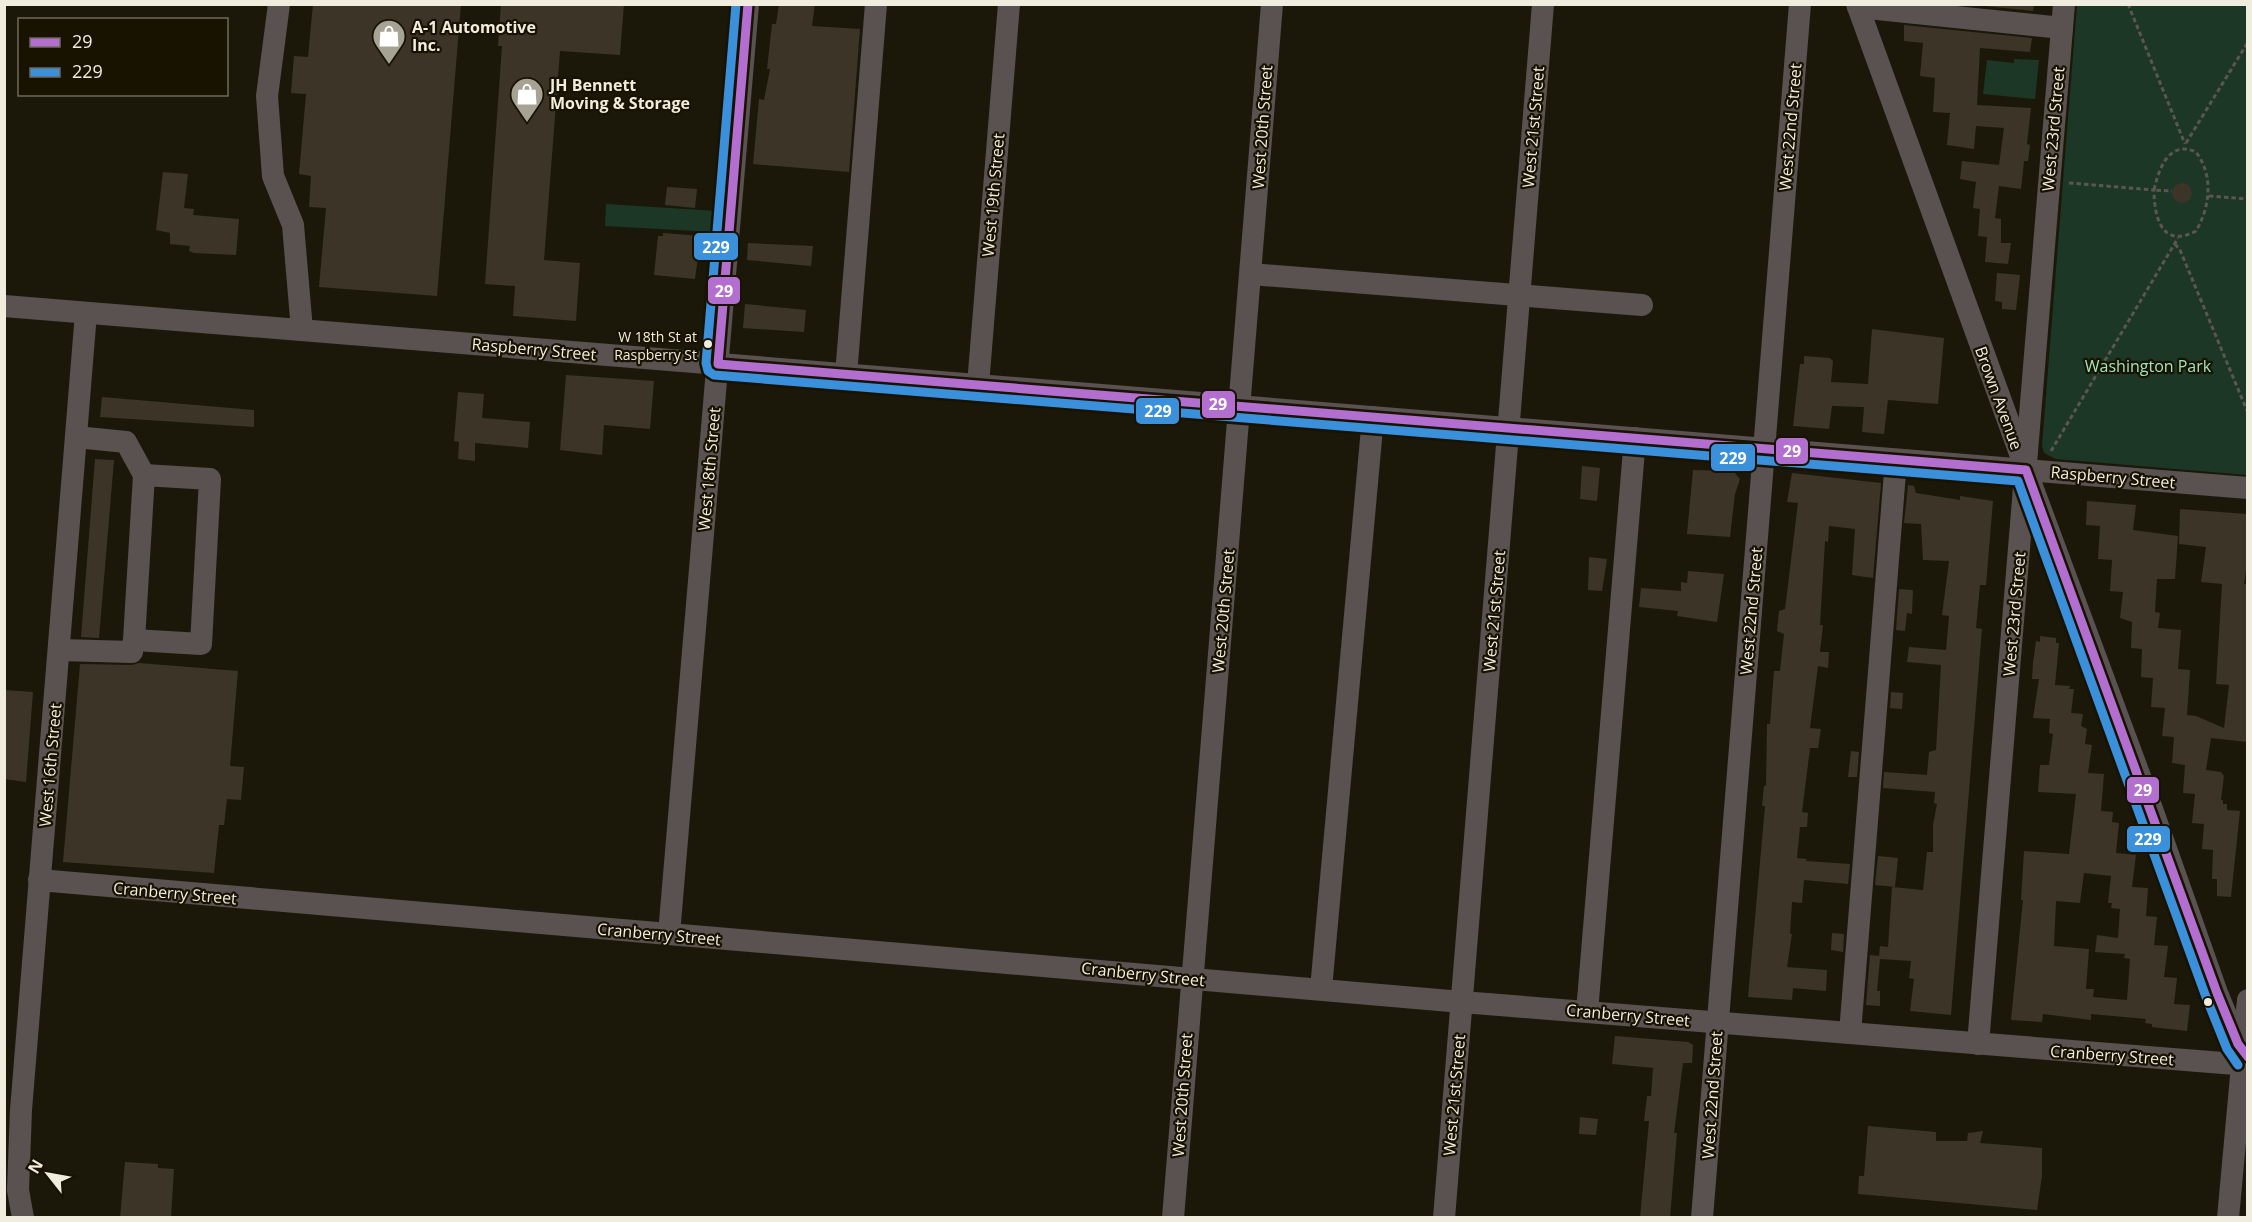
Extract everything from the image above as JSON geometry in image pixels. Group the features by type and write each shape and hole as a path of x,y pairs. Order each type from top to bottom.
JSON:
{"street":[{"path":"279,4 267,96 273,176 293,225 302,330"},
{"name":"West 18th Street","path":"669,934 748,4"},
{"path":"846,375 876,4"},
{"name":"West 19th Street","path":"978,386 1009,4"},
{"name":"West 20th Street","path":"1173,1218 1191,979 1241,407 1272,4"},
{"name":"West 21st Street","path":"1444,1218 1543,4"},
{"name":"West 22nd Street","path":"1702,1218 1800,4"},
{"name":"West 23rd Street","path":"1978,1044 2064,4"},
{"path":"1857,6 2062,28"},
{"name":"Brown Avenue","path":"1857,6 2026,470 2066,571 2217,993 2245,1060"},
{"path":"1251,273 1642,305"},
{"name":"Raspberry Street","path":"4,306 2247,488"},
{"name":"West 16th Street","path":"23,1218 18,1190 21,1110 86,313"},
{"path":"1321,989 1373,417"},
{"path":"60,650 132,652 134,640 144,475 126,442 76,437"},
{"path":"1587,1012 1635,438"},
{"path":"1850,1033 1896,460"},
{"path":"134,640 201,644 210,479 144,475"},
{"name":"Cranberry Street","path":"39,880 1717,1023 1978,1044 2245,1060"},
{"path":"2228,1218 2245,1060 2247,1000"}],"path":[{"path":"2128,4 2186,144"},
{"path":"2178,238 2161,226 2156,214 2154,190 2167,155 2182,149 2186,144 2247,42"},
{"path":"2051,451 2178,238 2196,231 2209,196 2207,173 2196,152 2182,149"},
{"path":"2069,183 2172,190"},
{"path":"2209,196 2247,199"},
{"path":"2175,244 2180,250 2247,413"}],"green space":[{"name":"Washington Park","path":"2077,5 2247,5 2247,475 2056,459 2044,453 2042,446"},
{"path":"2014,59 2039,60 2035,99 1983,94 1987,60 2014,63"},
{"path":"606,204 717,211 714,232 605,226"}],"building":[{"path":"313,4 461,4 437,296 319,287 326,208 309,207 311,176 299,174 306,94 291,93 294,56 308,57"},
{"path":"501,4 624,4 620,55 560,51 544,260 580,263 576,321 513,316 515,286 485,284 502,46 498,46"},
{"path":"779,4 815,4 812,26 860,29 849,172 753,164 759,99 764,100 770,69 767,69 772,24 776,24"},
{"path":"1966,4 2002,6 2034,4 2033,11"},
{"path":"1904,25 2032,38 2030,52 1980,48 1977,105 2031,108 2027,144 2030,145 2028,161 2024,161 2021,189 1999,186 1995,218 2001,219 2001,243 2011,243 2008,264 1985,262 1987,237 1978,236 1980,209 1973,208 1976,182 1960,179 1962,161 1999,165 2004,128 1976,126 1974,149 1947,145 1950,113 1933,112 1935,78 1920,76 1923,43 1904,41"},
{"path":"163,172 188,174 184,208 194,209 193,215 239,219 236,255 194,253 189,251 190,246 170,244 170,233 156,230"},
{"path":"2182,183 2189,186 2192,193 2189,200 2182,203 2175,200 2172,193 2175,186"},
{"path":"667,187 697,189 695,208 665,205"},
{"path":"663,233 701,236 695,279 654,275 658,236 663,236"},
{"path":"748,243 813,246 811,266 747,260"},
{"path":"1997,273 2020,275 2016,310 2002,309 2002,302 1995,301"},
{"path":"745,304 806,310 804,332 743,328"},
{"path":"1872,329 1944,338 1938,404 1888,400 1884,434 1862,432 1864,407 1832,406 1829,429 1793,426 1800,364 1804,364 1804,356 1830,358 1833,361 1831,382 1868,384"},
{"path":"566,375 654,381 650,429 604,425 602,455 560,450"},
{"path":"458,392 484,394 482,418 530,422 528,448 475,443 475,461 458,459 459,442 454,441"},
{"path":"102,397 254,410 254,427 100,417"},
{"path":"95,459 114,460 99,638 81,637"},
{"path":"1582,466 1600,468 1597,501 1580,499"},
{"path":"1693,470 1733,471 1740,479 1735,494 1730,537 1687,534"},
{"path":"1792,473 1881,483 1873,578 1852,575 1855,529 1829,526 1828,542 1825,541 1820,652 1829,652 1828,668 1818,666 1810,728 1821,729 1818,748 1810,748 1802,812 1808,813 1807,827 1800,827 1797,858 1807,859 1806,861 1850,864 1848,884 1804,880 1802,903 1792,902 1790,934 1792,934 1787,967 1827,970 1826,991 1793,988 1792,1000 1748,997 1765,806 1762,806 1764,786 1766,786 1767,724 1770,724 1774,671 1780,671 1784,634 1777,631 1779,611 1785,609 1798,503 1787,502"},
{"path":"1908,485 1914,486 1916,493 1960,500 1960,496 1993,501 1986,585 1980,585 1976,628 1982,629 1951,1015 1910,1011 1914,979 1909,978 1911,961 1880,959 1877,991 1880,991 1880,1006 1866,1005 1870,955 1879,956 1880,946 1888,947 1892,887 1923,890 1927,852 1933,852 1933,825 1937,804 1934,803 1935,792 1883,788 1884,772 1927,775 1929,752 1936,750 1941,665 1907,662 1909,647 1946,650 1949,616 1942,615 1949,561 1923,560 1921,524 1904,523"},
{"path":"2087,501 2136,505 2133,530 2178,536 2175,579 2157,579 2155,612 2160,613 2158,628 2181,630 2178,669 2190,670 2187,715 2196,716 2224,728 2229,685 2216,684 2222,584 2201,582 2206,547 2179,544 2180,509 2247,514 2247,563 2244,584 2247,584 2247,742 2211,738 2206,770 2221,772 2224,776 2221,800 2223,804 2227,804 2227,810 2240,811 2231,897 2217,896 2217,879 2212,879 2213,850 2202,849 2204,824 2192,823 2195,794 2183,793 2185,765 2172,763 2174,737 2162,736 2165,708 2151,707 2153,678 2141,677 2142,649 2131,648 2132,622 2120,618 2123,592 2110,591 2112,560 2098,559 2100,526 2086,525"},
{"path":"1589,557 1607,559 1602,591 1588,590"},
{"path":"1688,571 1724,574 1717,622 1677,616 1678,611 1639,607 1641,588 1681,591 1681,582 1687,583"},
{"path":"1899,589 1913,590 1912,614 1907,613 1905,631 1896,630"},
{"path":"2040,636 2056,638 2056,643 2059,643 2055,685 2070,686 2069,689 2074,689 2071,713 2083,714 2081,726 2087,729 2085,744 2092,745 2088,773 2104,774 2101,811 2113,812 2112,822 2119,823 2116,853 2136,855 2132,887 2148,888 2146,916 2157,917 2154,945 2168,946 2164,977 2177,978 2174,1004 2190,1005 2187,1031 2152,1027 2152,1024 2145,1023 2146,1019 2091,1014 2091,1020 2043,1014 2042,1022 2011,1020 2023,900 2021,900 2024,851 2069,854 2076,794 2038,792 2040,765 2049,765 2053,734 2049,733 2050,719 2033,718 2039,679 2032,679 2033,663 2036,641 2040,642","holes":["2084,873 2111,876 2108,903 2112,903 2111,908 2120,909 2118,938 2097,935 2095,952 2125,954 2124,958 2130,959 2127,1000 2093,997 2094,989 2086,989 2089,949 2054,946 2056,901 2080,903"]},
{"path":"139,663 238,671 230,766 244,767 241,800 227,799 224,825 219,825 214,873 63,862 80,664 132,665"},
{"path":"4,690 33,692 26,782 4,779"},
{"path":"1891,692 1903,693 1902,709 1890,708"},
{"path":"1851,751 1859,752 1857,777 1848,777"},
{"path":"1878,856 1898,858 1895,887 1875,885"},
{"path":"1832,933 1844,934 1843,952 1831,950"},
{"path":"1615,1036 1688,1042 1693,1045 1692,1063 1683,1063 1674,1133 1677,1133 1670,1218 1640,1218 1649,1121 1644,1121 1647,1096 1651,1096 1653,1068 1612,1064"},
{"path":"1580,1117 1598,1119 1596,1135 1579,1134"},
{"path":"1868,1126 1936,1132 1936,1141 1967,1141 1968,1133 1983,1131 1980,1143 2042,1148 2042,1176 2037,1210 1858,1194 1859,1176 1864,1176"},
{"path":"125,1162 158,1164 158,1168 174,1169 171,1218 120,1218"}],"transit line":[{"name":"229","path":"736,4 706,363 708,371 714,375 2018,481 2206,997 2227,1049 2238,1065"},
{"name":"29","path":"748,4 718,364 2026,470 2217,993 2238,1044 2248,1057"}],"place":[{"name":"A-1 Automotive Inc.","path":"389,65"},
{"name":"JH Bennett Moving & Storage","path":"527,123"},
{"name":"W 18th St at Raspberry St","path":"708,344"}]}
